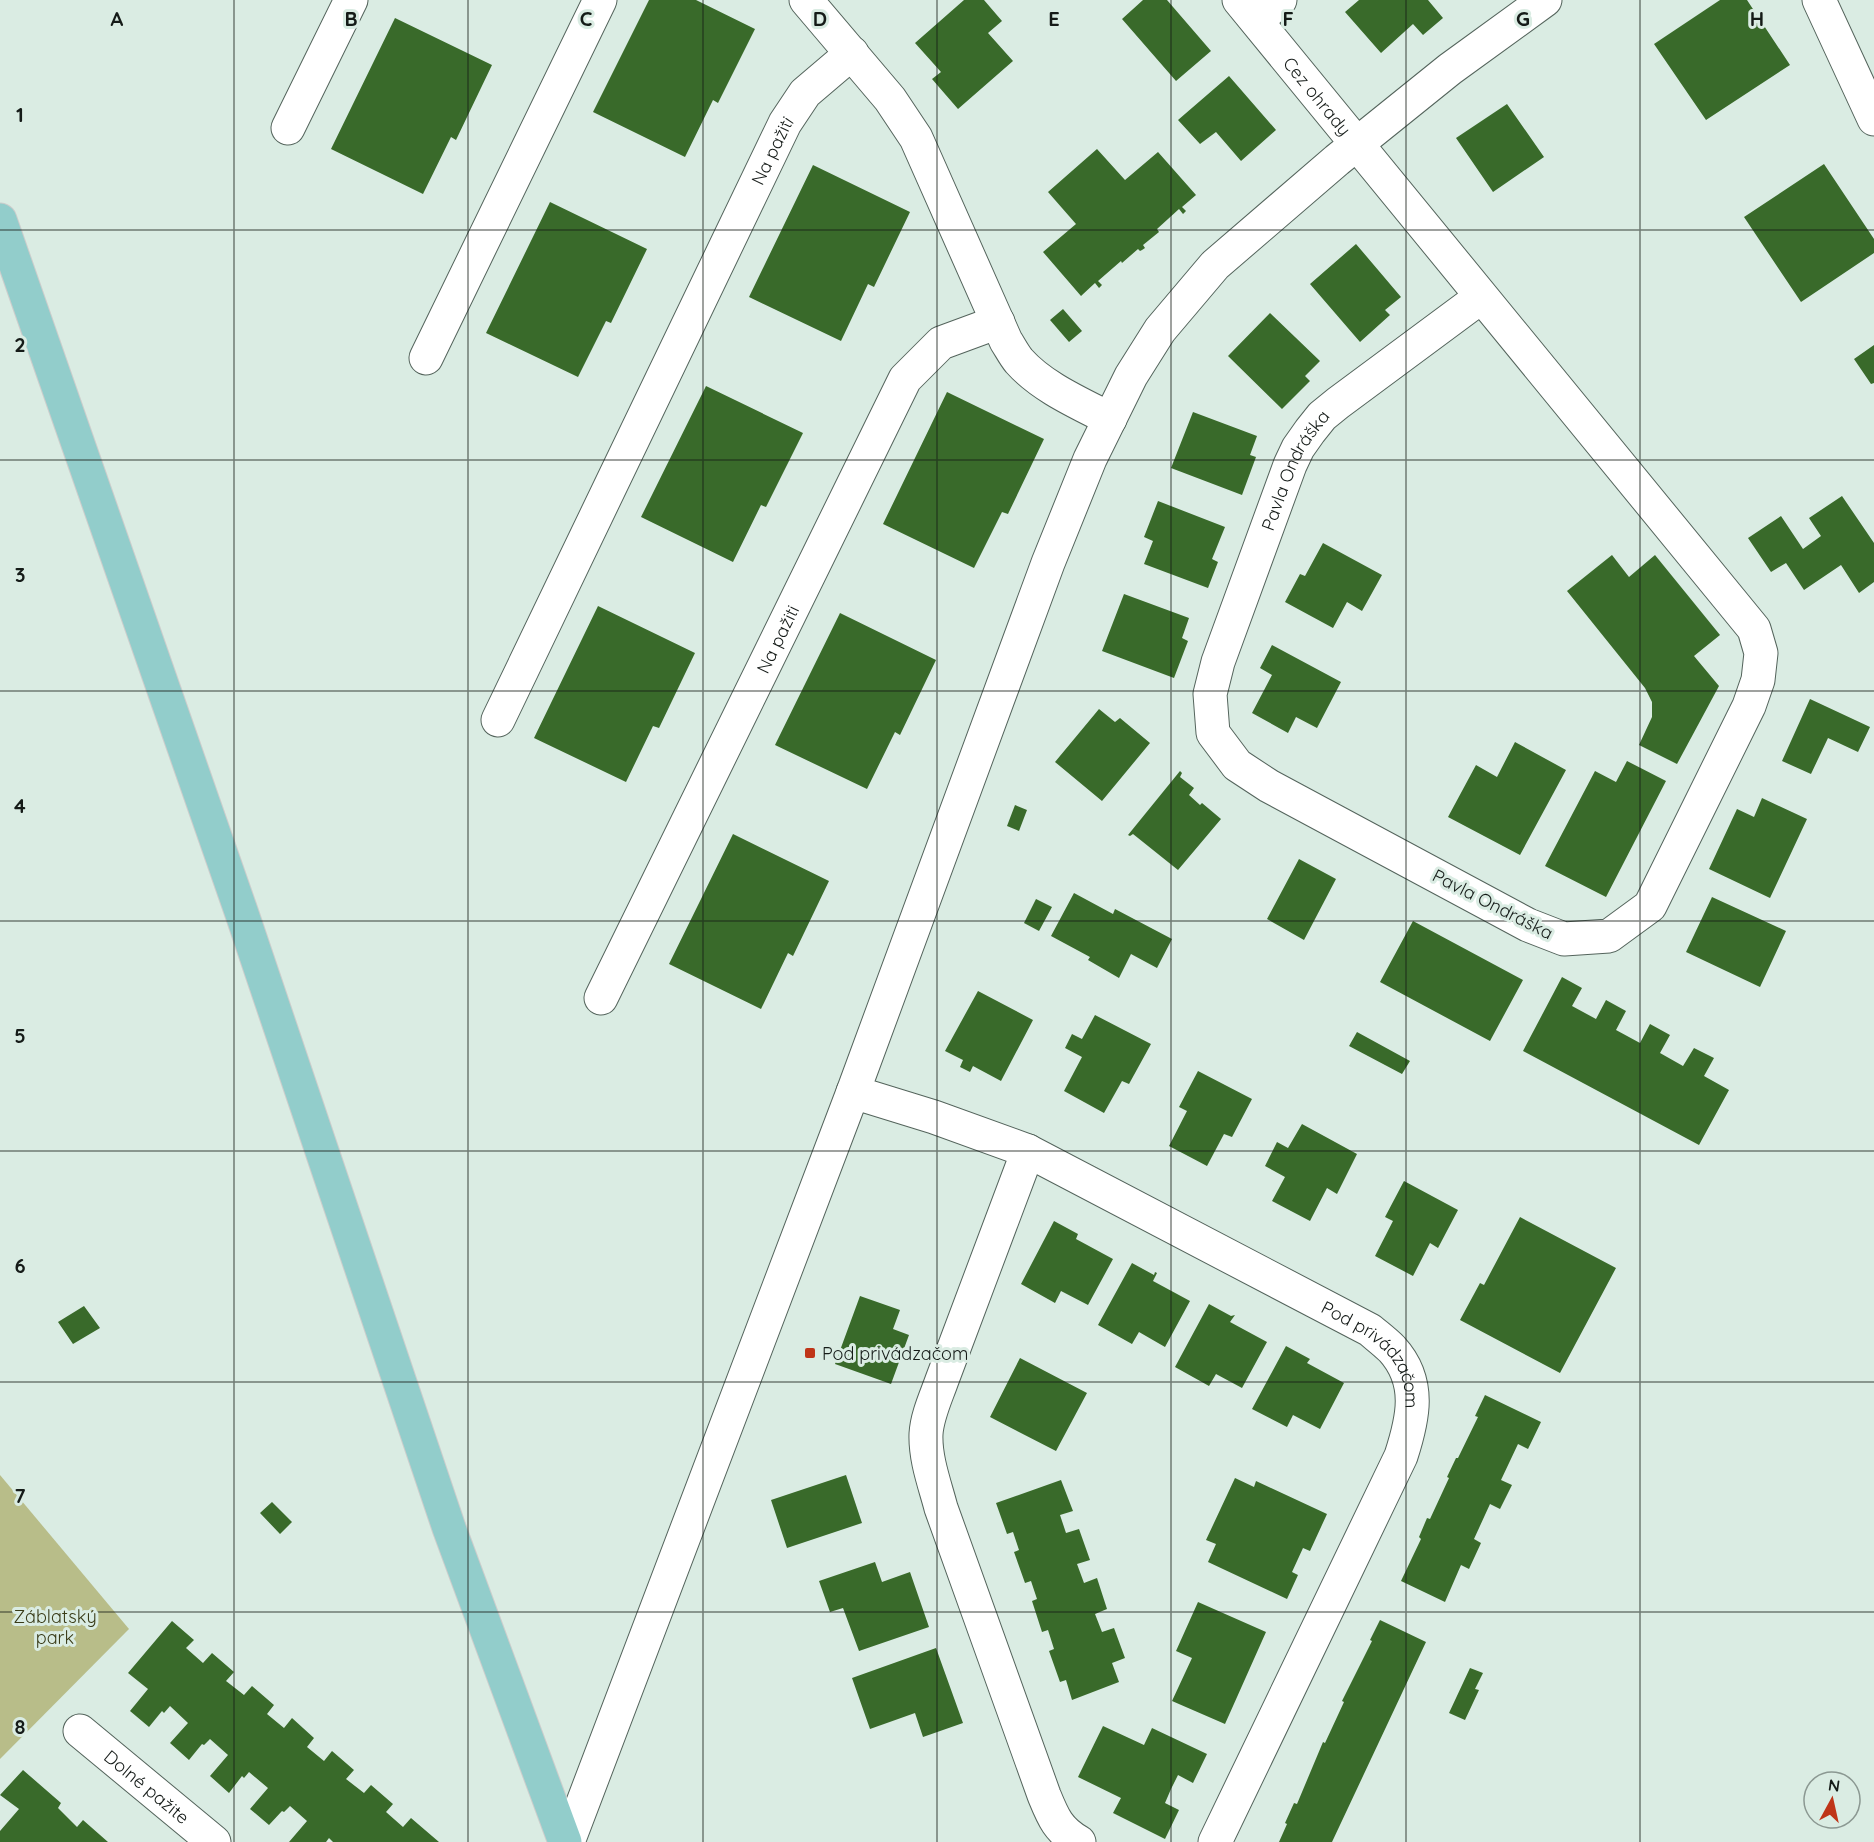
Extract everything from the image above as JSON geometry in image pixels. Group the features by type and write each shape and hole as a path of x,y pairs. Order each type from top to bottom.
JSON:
{"main road":[{"path":"0,220 242,914 449,1528 567,1842"}],"street":[{"path":"288,128 351,0"},
{"path":"426,358 600,0"},
{"path":"806,0 890,99 916,138 1006,341 1018,360 1053,387 1110,419"},
{"path":"567,1842 853,1092 1048,563 1090,459 1131,376 1160,330 1215,265 1357,144 1450,69 1545,0"},
{"path":"1818,0 1874,119"},
{"name":"Cez ohrady","path":"1259,7 1357,144"},
{"name":"Na pažiti","path":"498,720 785,123 805,93 852,53"},
{"name":"Pavla Ondráška","path":"1357,144 1754,629 1761,653 1758,680 1749,706 1650,906 1609,936 1564,939 1528,925 1269,786 1237,765 1213,733 1210,693 1218,663 1298,448 1322,416 1338,402 1481,297"},
{"name":"Na pažiti","path":"600,998 906,378 941,343 998,322"},
{"name":"Pod privádzačom","path":"853,1092 934,1117 1028,1151 1370,1330 1393,1350 1408,1375 1413,1400 1411,1424 1401,1456 1215,1842"},
{"path":"1028,1151 932,1406 926,1434 932,1476 941,1508 1044,1795 1053,1817 1064,1833 1079,1842"},
{"name":"Dolné pažite","path":"80,1731 214,1842"}],"green space":[{"name":"Záblatský park","path":"0,1475 129,1629 0,1759"}],"building":[{"path":"649,0 696,0 755,29 718,103 713,100 685,157 593,112"},
{"path":"964,0 984,0 1002,21 988,33 1013,61 958,109 932,79 941,72 915,43"},
{"path":"1143,0 1167,0 1211,51 1176,81 1122,19"},
{"path":"1359,0 1428,0 1443,18 1423,35 1413,24 1381,53 1345,12"},
{"path":"1720,0 1747,0 1790,65 1706,120 1654,44"},
{"path":"395,18 492,65 456,140 451,137 423,194 331,149"},
{"path":"1229,76 1276,130 1241,161 1216,132 1200,144 1178,120"},
{"path":"1507,104 1544,157 1493,192 1456,138"},
{"path":"1097,149 1125,180 1158,152 1196,195 1182,207 1186,211 1183,214 1179,209 1157,229 1159,232 1143,245 1145,248 1140,251 1138,249 1098,281 1102,285 1099,288 1095,283 1081,296 1043,252 1076,224 1048,192"},
{"path":"1824,164 1874,239 1874,253 1801,302 1744,217"},
{"path":"813,165 910,212 874,287 868,284 841,341 749,297"},
{"path":"550,202 647,249 611,323 606,321 578,377 486,333"},
{"path":"1356,244 1401,297 1385,310 1390,315 1360,342 1310,284"},
{"path":"1063,309 1082,331 1069,342 1050,320"},
{"path":"1270,313 1320,361 1305,376 1310,381 1282,409 1228,356"},
{"path":"1874,345 1874,383 1871,384 1854,359"},
{"path":"706,386 803,433 766,507 761,505 733,562 641,517"},
{"path":"947,392 1044,439 1008,514 1002,512 974,568 883,524"},
{"path":"1193,412 1257,436 1250,455 1256,457 1242,495 1171,468"},
{"path":"1842,496 1874,543 1874,582 1859,593 1841,565 1804,590 1786,563 1771,572 1748,538 1781,516 1803,549 1821,536 1809,518"},
{"path":"1158,501 1225,527 1212,559 1218,562 1208,588 1144,564 1153,541 1144,537"},
{"path":"1323,543 1382,575 1362,611 1347,602 1333,628 1285,602 1300,574 1305,576"},
{"path":"1612,555 1629,577 1655,555 1720,635 1694,656 1719,686 1677,764 1639,745 1652,717 1652,702 1645,688 1567,591"},
{"path":"1124,594 1189,618 1182,638 1188,641 1174,678 1102,651"},
{"path":"598,606 695,653 659,728 653,726 626,782 534,738"},
{"path":"840,613 936,660 900,735 895,732 867,789 775,745"},
{"path":"1272,645 1341,682 1317,728 1296,717 1288,733 1252,713 1272,675 1260,668"},
{"path":"1810,699 1870,727 1858,752 1828,738 1811,774 1782,761"},
{"path":"1099,709 1115,722 1120,718 1150,743 1102,801 1055,762"},
{"path":"1515,742 1566,770 1520,855 1448,817 1476,765 1497,777"},
{"path":"1627,761 1666,781 1606,897 1545,866 1595,771 1616,782"},
{"path":"1180,771 1182,773 1180,777 1194,788 1189,795 1221,819 1178,870 1133,834 1128,835"},
{"path":"1762,798 1807,819 1770,898 1709,869 1737,809 1754,817"},
{"path":"1015,805 1027,810 1019,831 1007,826"},
{"path":"733,834 829,881 793,956 788,953 761,1009 669,964"},
{"path":"1299,859 1336,879 1304,940 1267,919"},
{"path":"1074,893 1113,914 1115,909 1172,939 1157,968 1131,954 1119,978 1088,960 1090,957 1051,936"},
{"path":"1712,897 1786,931 1760,987 1686,952"},
{"path":"1036,899 1052,907 1039,931 1024,923"},
{"path":"1413,921 1523,980 1490,1041 1380,982"},
{"path":"1562,977 1582,988 1572,1006 1596,1019 1606,1000 1626,1011 1616,1030 1640,1043 1650,1024 1670,1035 1660,1053 1683,1066 1694,1048 1714,1058 1704,1076 1729,1090 1699,1145 1523,1051"},
{"path":"978,991 1033,1020 1001,1081 973,1066 970,1072 960,1067 963,1060 945,1051"},
{"path":"1095,1015 1151,1044 1129,1084 1122,1081 1104,1113 1064,1091 1082,1057 1065,1048 1072,1034 1082,1039"},
{"path":"1357,1032 1410,1061 1402,1074 1349,1046"},
{"path":"1198,1071 1252,1099 1232,1137 1224,1134 1207,1166 1169,1146 1187,1111 1179,1107"},
{"path":"1302,1124 1357,1154 1337,1194 1327,1188 1310,1221 1272,1201 1285,1177 1265,1166 1277,1142 1288,1148"},
{"path":"1404,1181 1458,1210 1438,1248 1430,1243 1413,1276 1375,1256 1393,1221 1385,1217"},
{"path":"1520,1217 1616,1268 1560,1373 1460,1320 1480,1283 1484,1285"},
{"path":"1054,1221 1078,1234 1076,1239 1113,1259 1088,1305 1061,1291 1055,1303 1021,1284"},
{"path":"1132,1263 1154,1275 1155,1272 1157,1273 1153,1281 1190,1301 1165,1347 1139,1332 1132,1344 1098,1325"},
{"path":"860,1296 900,1310 893,1329 909,1335 891,1384 835,1364"},
{"path":"1209,1304 1231,1316 1235,1315 1230,1322 1267,1342 1242,1388 1216,1374 1209,1386 1175,1367"},
{"path":"84,1306 100,1328 73,1344 58,1322"},
{"path":"1286,1346 1310,1359 1307,1363 1344,1383 1320,1429 1293,1415 1287,1427 1252,1409"},
{"path":"1020,1358 1087,1393 1056,1451 990,1417"},
{"path":"1485,1395 1541,1422 1528,1449 1518,1444 1501,1480 1512,1485 1500,1509 1490,1504 1474,1539 1481,1543 1469,1569 1461,1565 1445,1602 1401,1581 1421,1539 1419,1537 1427,1518 1430,1519 1449,1478 1447,1477 1478,1417 1475,1416"},
{"path":"846,1475 862,1523 787,1548 771,1500"},
{"path":"1235,1478 1254,1487 1256,1481 1327,1514 1310,1551 1303,1548 1292,1572 1298,1575 1287,1599 1208,1562 1216,1544 1206,1540"},
{"path":"1061,1480 1073,1511 1060,1515 1066,1533 1079,1529 1090,1560 1077,1564 1084,1583 1097,1578 1107,1609 1095,1614 1102,1632 1114,1628 1125,1658 1112,1663 1119,1682 1072,1700 1066,1680 1060,1682 1049,1651 1054,1649 1048,1630 1042,1632 1032,1601 1037,1599 1031,1581 1025,1583 1014,1552 1019,1550 1013,1532 1007,1534 996,1503"},
{"path":"272,1502 292,1522 280,1534 260,1513"},
{"path":"875,1562 882,1582 910,1572 929,1627 859,1651 843,1608 830,1612 819,1581"},
{"path":"1198,1602 1266,1632 1225,1724 1172,1701 1192,1658 1176,1651"},
{"path":"1380,1620 1426,1642 1332,1842 1279,1842 1294,1803 1297,1804"},
{"path":"172,1621 194,1640 186,1648 203,1663 212,1653 234,1672 226,1681 244,1695 252,1686 274,1705 267,1714 284,1728 292,1718 314,1738 307,1747 324,1761 332,1751 354,1770 346,1779 364,1793 371,1785 393,1804 386,1812 403,1827 411,1818 439,1842 333,1842 329,1838 326,1842 289,1842 307,1821 290,1806 269,1825 250,1809 268,1788 249,1772 244,1778 242,1776 229,1793 210,1776 228,1755 210,1739 204,1745 202,1744 189,1760 170,1743 188,1723 170,1706 164,1713 162,1711 149,1727 130,1711 148,1689 128,1673"},
{"path":"936,1648 963,1723 923,1737 915,1713 870,1729 852,1678"},
{"path":"1470,1668 1483,1673 1475,1689 1479,1690 1465,1720 1449,1713"},
{"path":"1103,1726 1144,1745 1152,1728 1207,1754 1193,1783 1178,1775 1171,1789 1165,1803 1179,1810 1165,1839 1113,1813 1121,1798 1078,1777"},
{"path":"23,1770 61,1803 58,1808 77,1827 83,1820 108,1842 0,1842 0,1831 19,1809 0,1795"}],"place":[{"name":"Pod privádzačom","path":"810,1353"}]}
